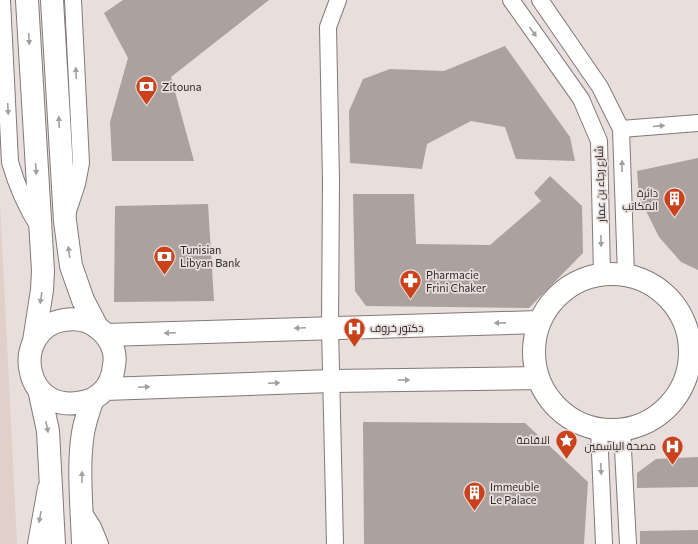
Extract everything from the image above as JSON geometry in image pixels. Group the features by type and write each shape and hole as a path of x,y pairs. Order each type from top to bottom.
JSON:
{"street":[{"path":"2,0 10,162 17,187 25,205 40,229"},
{"path":"27,0 42,290 29,362 32,377 39,389 50,399 64,404 79,404 99,394 332,380 538,378"},
{"path":"52,0 65,221 71,266 83,300 113,348 115,362 113,376 99,394 82,432 83,544"},
{"path":"65,221 74,196 81,163 72,0"},
{"path":"335,544 330,328 332,181 328,27 338,0"},
{"name":"شارع رجاء بن عمار","path":"511,0 581,99 599,141 602,274"},
{"name":"شارع رجاء بن عمار","path":"540,0 600,87 621,129 626,275"},
{"path":"621,129 698,123"},
{"path":"602,274 626,275 651,284 671,300 692,321 691,346 694,371 665,411 645,424 622,430 599,430 573,420 552,402 538,378 533,350 539,322 554,299 576,282 602,274"},
{"path":"34,341 47,326 59,320 72,318 86,321 102,331 330,328 539,322"},
{"path":"39,389 48,431 54,544"},
{"path":"599,430 604,544"},
{"path":"622,430 628,544"},
{"path":"36,544 41,508 51,465"},
{"path":"82,510 93,527 100,544"}],"shaded area":[{"path":"0,203 17,544 0,544"}],"building":[{"path":"123,0 269,0 171,77 194,161 112,161 110,122 128,58 104,13"},
{"path":"505,46 570,137 575,161 516,159 505,127 471,121 427,144 422,169 350,163 349,111 363,79 390,69 444,71"},
{"name":"دائرة المكاتب","path":"698,158 698,270 681,262 659,237 639,197 637,171"},
{"path":"550,176 582,206 583,253 529,308 366,306 355,291 353,194 414,194 416,244 490,245 541,201 534,193"},
{"path":"208,204 214,301 114,302 115,206"},
{"name":"Immeuble Le Palace","path":"363,422 525,423 588,482 584,544 364,544"},
{"name":"مصحة الياسمين","path":"698,457 698,487 637,488 637,473 656,459"},
{"path":"698,530 698,544 640,544 640,531"}],"place":[{"name":"Zitouna","path":"147,106"},
{"name":"دائرة المكاتب","path":"674,218"},
{"name":"Tunisian Libyan Bank","path":"164,276"},
{"name":"Pharmacie Frini Chaker","path":"411,300"},
{"name":"دكتور خروف","path":"354,348"},
{"name":"الاقامة","path":"566,460"},
{"name":"مصحة الياسمين","path":"672,466"},
{"name":"Immeuble Le Palace","path":"475,512"}]}
